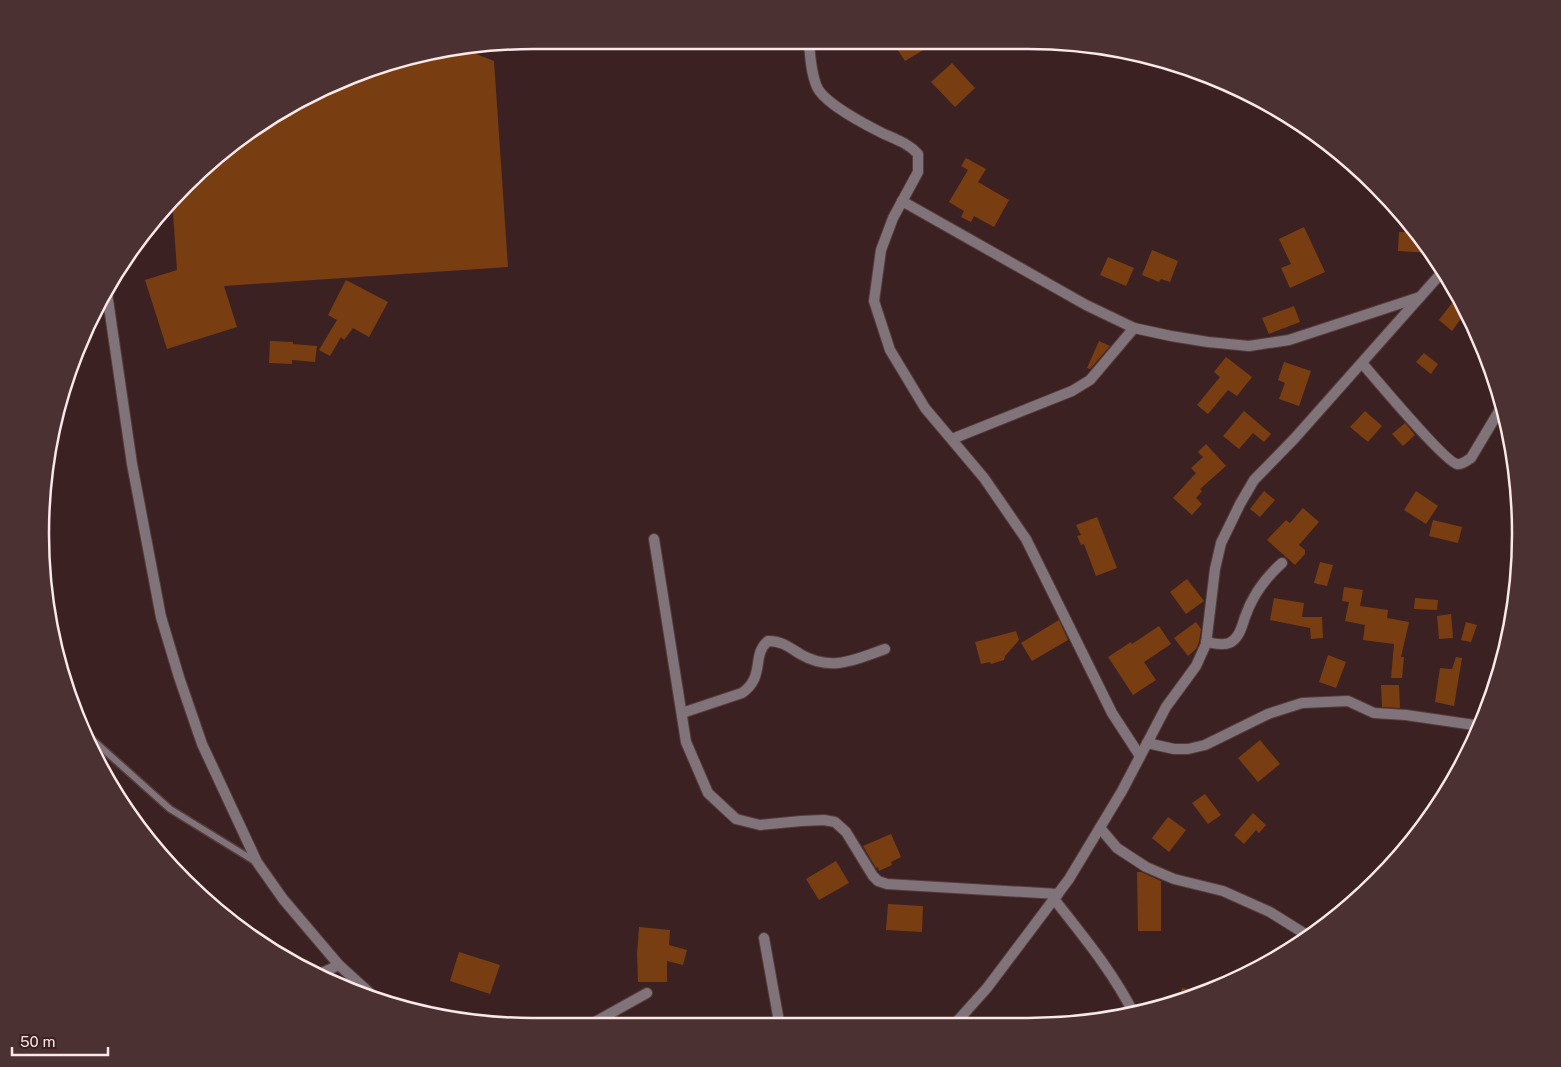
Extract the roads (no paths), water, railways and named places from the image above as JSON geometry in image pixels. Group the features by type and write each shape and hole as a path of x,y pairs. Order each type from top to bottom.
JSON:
{"street":[{"path":"810,49 812,71 817,89 832,104 868,126 911,146 918,154 918,172 893,218 881,250 874,301 890,350 925,408 984,478 1026,539 1112,713 1140,756"},
{"path":"902,201 1086,305 1134,328 1171,336 1249,346 1288,340 1421,296"},
{"path":"960,1018 988,988 1069,879 1122,791 1166,708 1196,666 1206,642 1215,569 1222,544 1240,504 1254,480 1294,439 1438,276"},
{"path":"108,302 132,464 162,617 179,677 202,744 256,862 283,898 339,965 363,987"},
{"path":"952,439 1072,391 1090,380 1134,328"},
{"path":"1362,363 1450,461 1458,464 1464,463 1470,458 1497,414"},
{"path":"654,539 686,742 708,793 736,819 760,825 824,820 835,822 846,832 873,876 878,881 887,884 1056,896"},
{"path":"1206,642 1222,644 1230,643 1234,640 1240,632 1246,614 1260,585 1282,563"},
{"path":"682,713 742,693 751,687 756,677 763,645 768,641 785,644 800,654 819,662 838,664 885,650"},
{"path":"1147,742 1174,749 1188,749 1205,745 1268,714 1302,703 1348,701 1374,713 1406,715 1472,725"},
{"path":"1100,828 1117,848 1146,867 1174,879 1223,891 1270,912 1303,933"},
{"path":"1056,896 1109,970 1131,1007"},
{"path":"764,938 778,1018"},
{"path":"326,971 339,965"},
{"path":"602,1018 647,993"}],"lane":[{"path":"97,744 170,809 256,862"}]}
